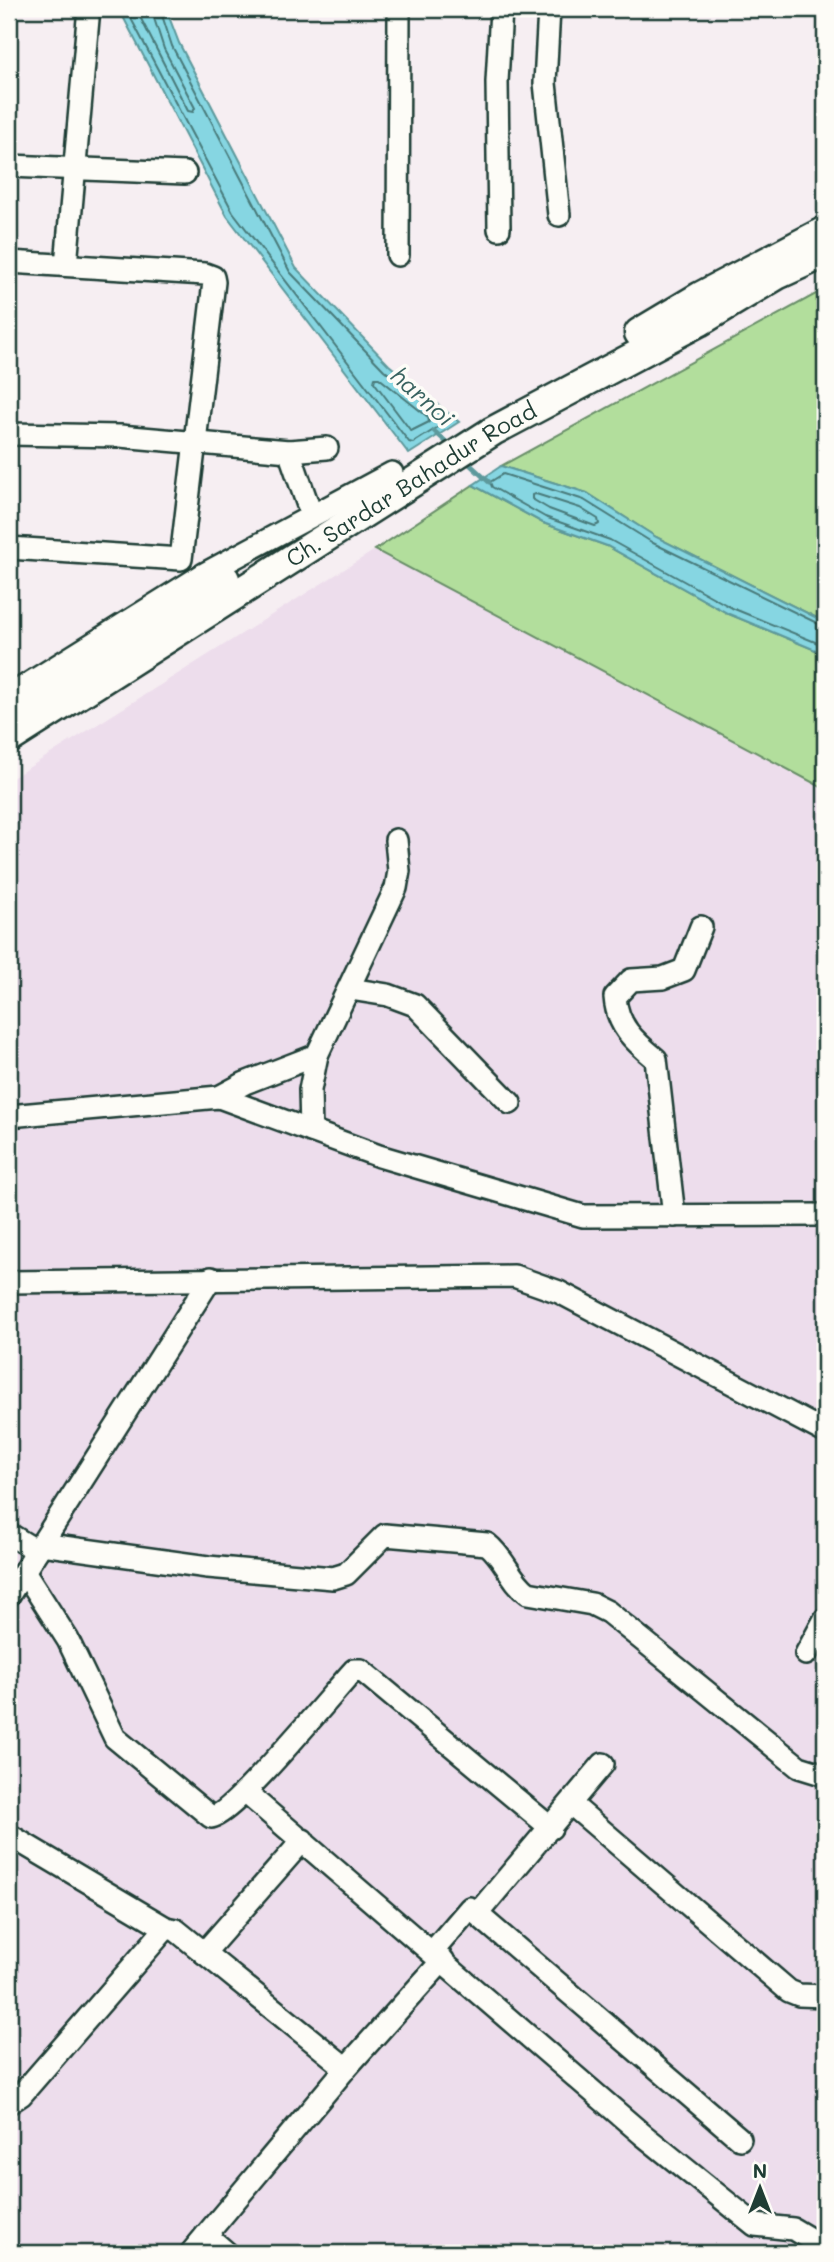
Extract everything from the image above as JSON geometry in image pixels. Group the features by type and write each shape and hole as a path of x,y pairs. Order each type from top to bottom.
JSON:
{"main road":[{"name":"Ch. Sardar Bahadur Road","path":"9,739 485,426 701,296 825,230"},
{"name":"Ch. Sardar Bahadur Road","path":"485,426 699,321 777,275 825,253"},
{"name":"Ch. Sardar Bahadur Road","path":"9,716 392,473 422,467"}],"street":[{"path":"398,255 399,9"},
{"path":"499,229 497,82 501,9"},
{"path":"549,9 545,83 559,215"},
{"path":"66,265 77,167 88,19"},
{"path":"9,166 186,173"},
{"path":"9,262 213,277 181,559"},
{"path":"9,434 120,436 289,451 327,448"},
{"path":"289,451 311,514"},
{"path":"9,696 204,573 392,473"},
{"path":"9,548 181,559 204,573"},
{"path":"311,1131 310,1090 317,1055 396,888 399,871 396,840"},
{"path":"674,1216 656,1059 636,1043 616,1017 615,997 631,980 663,978 684,971 701,927"},
{"path":"350,989 388,995 415,1005 510,1102"},
{"path":"9,1116 219,1097 245,1083 317,1055"},
{"path":"219,1097 379,1156 583,1216 825,1215"},
{"path":"9,1282 514,1276 559,1293 825,1432"},
{"path":"9,1595 211,1278"},
{"path":"9,1534 39,1547 208,1567 332,1578 346,1574 385,1535 487,1544 496,1551 519,1587 528,1593 592,1604 608,1612 799,1767 825,1775"},
{"path":"24,1571 68,1640 115,1738 211,1817 218,1817 245,1792 354,1670 361,1670 551,1828"},
{"path":"806,1654 825,1619"},
{"path":"477,1914 603,1764"},
{"path":"245,1792 438,1955 642,2133 755,2225 793,2229 825,2248"},
{"path":"571,1804 789,1991 799,1995 825,1996"},
{"path":"9,1835 166,1928 176,1930 346,2068"},
{"path":"205,1953 303,1840"},
{"path":"191,2253 438,1955 466,1910 470,1908 740,2139"},
{"path":"9,2103 21,2095 166,1928"},
{"path":"206,2235 227,2253"}],"shaded area":[{"path":"375,550 825,789 825,2253 9,2253 9,780"}],"green space":[{"path":"825,289 825,622 656,537 587,493 501,466"},
{"path":"473,485 543,523 607,546 729,614 825,654 825,789 375,550"}],"water":[{"path":"119,9 166,9 179,43 296,268 389,365 459,422 409,454 227,216"},
{"path":"501,466 587,493 656,537 825,622 825,654 729,614 607,546 543,523 473,485"}],"waterway":[{"name":"harnoi","path":"434,431 453,448"},
{"name":"harnoi","path":"465,460 489,482"}]}
